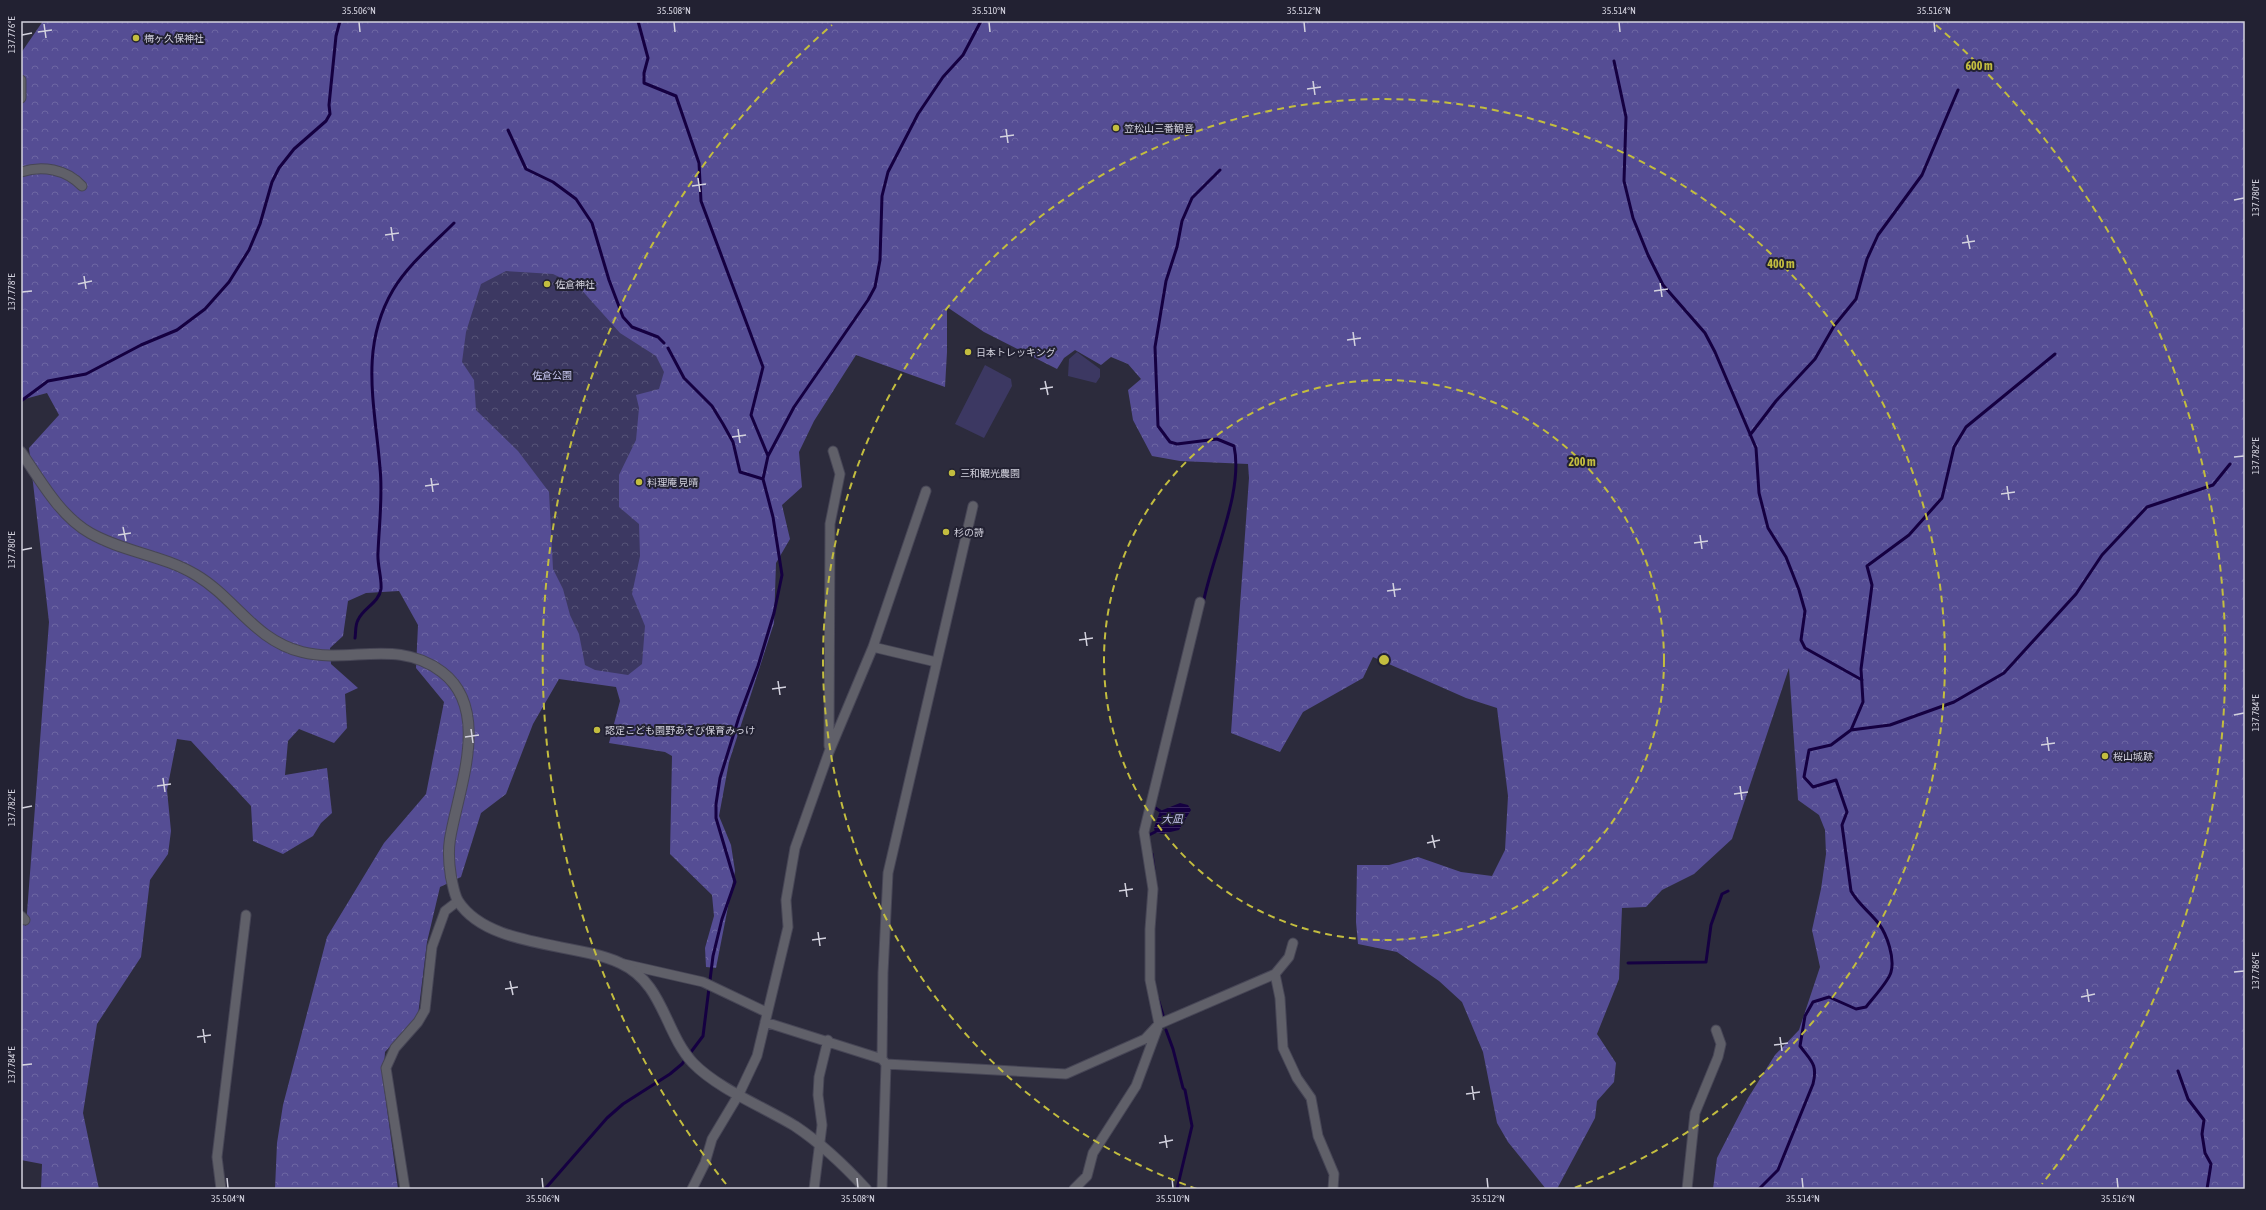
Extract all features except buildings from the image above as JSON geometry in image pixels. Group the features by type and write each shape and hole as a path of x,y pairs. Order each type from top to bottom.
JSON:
{"street":[{"path":"21,80 21,98"},
{"path":"21,172 31,168 49,168 76,179 82,186"},
{"path":"829,752 830,524 840,474 833,451"},
{"path":"21,452 56,501 75,522 104,539 158,558 197,576 216,590 254,627 276,643 301,652 319,655 407,654 426,662 443,673 452,682 461,695 467,713 469,734 468,752 449,843 449,863 453,888 458,901 470,914 491,927 514,937 605,958 622,964 703,982 766,1012"},
{"path":"692,1189 705,1163 712,1139 739,1094 757,1056 766,1012 788,927 786,900 795,848 829,752 872,647 926,491"},
{"path":"882,1189 884,1062 883,974 888,873 973,506"},
{"path":"1074,1189 1087,1176 1093,1153 1136,1086 1159,1024 1150,980 1150,929 1153,889 1144,832 1200,602"},
{"path":"872,647 936,662"},
{"path":"405,1189 386,1068 395,1048 418,1022 425,1010 432,947 445,911 458,901"},
{"path":"221,1189 216,1157 246,915"},
{"path":"765,1022 828,1040 884,1062 1066,1074 1145,1038 1159,1024 1275,974 1289,957 1293,943"},
{"path":"622,964 637,973 653,991 684,1052 692,1062 709,1077 794,1126 819,1143 845,1166 866,1189"},
{"path":"1275,974 1280,998 1283,1048 1297,1078 1311,1098 1318,1136 1334,1174 1333,1189"},
{"path":"1687,1189 1695,1113 1718,1057 1721,1044 1716,1030"},
{"path":"814,1189 822,1125 818,1095 819,1077 828,1040"}],"green space":[{"path":"43,21 2245,21 2245,1189 1713,1189 1717,1158 1748,1098 1775,1055 1799,1030 1820,967 1812,930 1821,889 1826,854 1825,830 1819,815 1798,800 1789,668 1732,839 1694,874 1662,890 1646,907 1622,908 1619,979 1597,1034 1616,1063 1614,1082 1597,1101 1595,1118 1557,1189 1546,1189 1508,1142 1497,1123 1483,1052 1462,1002 1439,981 1397,952 1358,944 1356,922 1357,865 1389,865 1418,857 1461,872 1492,876 1505,850 1508,796 1497,708 1466,698 1373,657 1363,678 1303,712 1280,752 1231,733 1249,478 1248,464 1180,461 1152,456 1133,420 1128,390 1141,379 1128,364 1111,357 1101,365 1075,350 1064,358 1057,369 984,332 947,307 945,387 856,355 814,421 799,452 802,487 782,505 790,539 776,563 774,623 729,762 719,816 731,845 735,871 716,968 706,967 705,948 714,916 712,895 670,854 672,756 665,752 609,743 620,701 616,687 559,679 533,724 506,794 481,813 461,877 440,887 427,942 418,1015 385,1052 383,1080 398,1189 275,1189 277,1143 283,1105 327,937 384,843 426,794 444,702 416,668 418,625 399,591 366,593 348,601 343,636 330,648 331,664 358,688 345,694 347,728 334,743 299,729 288,741 285,775 327,768 332,813 321,823 313,836 283,854 253,841 251,806 191,741 177,739 167,790 171,831 168,854 150,880 141,957 97,1024 83,1113 99,1189 41,1189 42,1164 21,1160 21,921 26,926 49,622 29,448 59,415 47,393 21,400 21,53"},
{"name":"佐倉公園","path":"506,271 553,274 578,286 620,333 656,356 664,372 659,389 636,395 639,408 636,440 619,475 619,507 639,524 640,556 632,594 645,626 642,664 628,675 595,670 585,665 579,634 570,615 563,589 553,569 549,492 518,451 476,410 474,380 462,362 466,332 481,284"},
{"path":"1077,352 1100,369 1100,377 1096,383 1068,376 1069,359"},
{"path":"985,365 1011,379 1012,386 984,438 955,424"}],"water":[{"name":"大凪","path":"1180,803 1188,805 1191,810 1179,830 1162,834 1155,832 1154,828 1160,811"}],"waterway":[{"path":"21,401 48,381 86,374 141,345 177,330 205,309 229,282 249,250 260,224 272,182 279,168 294,149 326,121 330,114 329,105 336,36 340,21"},
{"path":"638,21 648,58 644,73 644,83 676,96 699,163 701,201 763,367 751,415 768,456"},
{"path":"545,1189 607,1118 623,1104 670,1074 682,1064 703,1036 713,956 722,919 735,882 716,818 716,804 720,778 739,717 758,666 774,613 782,575 773,517 763,479 768,456 794,407 868,300 875,287 880,260 882,196 888,172 918,114 943,77 963,55 981,21"},
{"path":"1614,61 1626,117 1624,181 1633,218 1648,255 1663,285 1705,333 1715,352 1756,448 1759,493 1768,528 1786,557 1799,590 1805,611 1801,640 1805,648 1862,680"},
{"path":"1750,435 1776,401 1815,359 1834,326 1856,299 1867,259 1878,235 1922,175 1958,90"},
{"path":"508,130 526,169 553,182 576,199 592,223 609,280 623,317 632,327 658,337 664,343"},
{"path":"1203,604 1207,585 1231,504 1235,483 1236,464 1234,446 1217,439 1177,444 1170,442 1158,426 1155,347 1166,281 1177,247 1182,221 1192,198 1220,170"},
{"path":"355,638 356,626 360,616 374,602 380,594 381,589 378,557 381,479 372,377 376,333 382,312 399,281 421,255 454,223"},
{"path":"668,348 684,378 712,406 723,424 733,442 740,472 763,479"},
{"path":"1759,1189 1778,1170 1813,1084 1815,1072 1814,1067 1800,1046 1805,1016 1813,1002 1829,997 1856,1009 1866,1007 1884,985 1891,972 1892,960 1890,947 1885,934 1879,924 1857,900 1851,891 1842,825 1847,812 1836,780 1813,787 1804,777 1809,750 1831,745 1851,730 1863,702 1861,669 1872,585 1867,566 1909,535 1942,498 1954,447 1966,427 2055,354"},
{"path":"1851,730 1890,725 1954,702 2004,673 2076,594 2102,555 2147,507 2213,485 2230,464"},
{"path":"1154,807 1160,811"},
{"path":"1149,835 1155,832"},
{"path":"1152,854 1154,869"},
{"path":"1628,963 1706,962 1711,925 1722,894 1728,891"},
{"path":"1158,999 1163,1015"},
{"path":"1166,1030 1173,1049 1183,1088 1185,1090 1192,1126 1177,1189"},
{"path":"2178,1071 2188,1099 2204,1120 2202,1134 2205,1153 2211,1164 2207,1189"}],"place":[{"name":"梅ヶ久保神社","path":"136,38"},
{"name":"笠松山三番観音","path":"1116,128"},
{"name":"佐倉神社","path":"547,284"},
{"name":"日本トレッキング","path":"968,352"},
{"name":"三和観光農園","path":"952,473"},
{"name":"料理庵 見晴","path":"639,482"},
{"name":"杉の詩","path":"946,532"},
{"name":"認定こども園野あそび保育みっけ","path":"597,730"},
{"name":"桜山城跡","path":"2105,756"}]}
